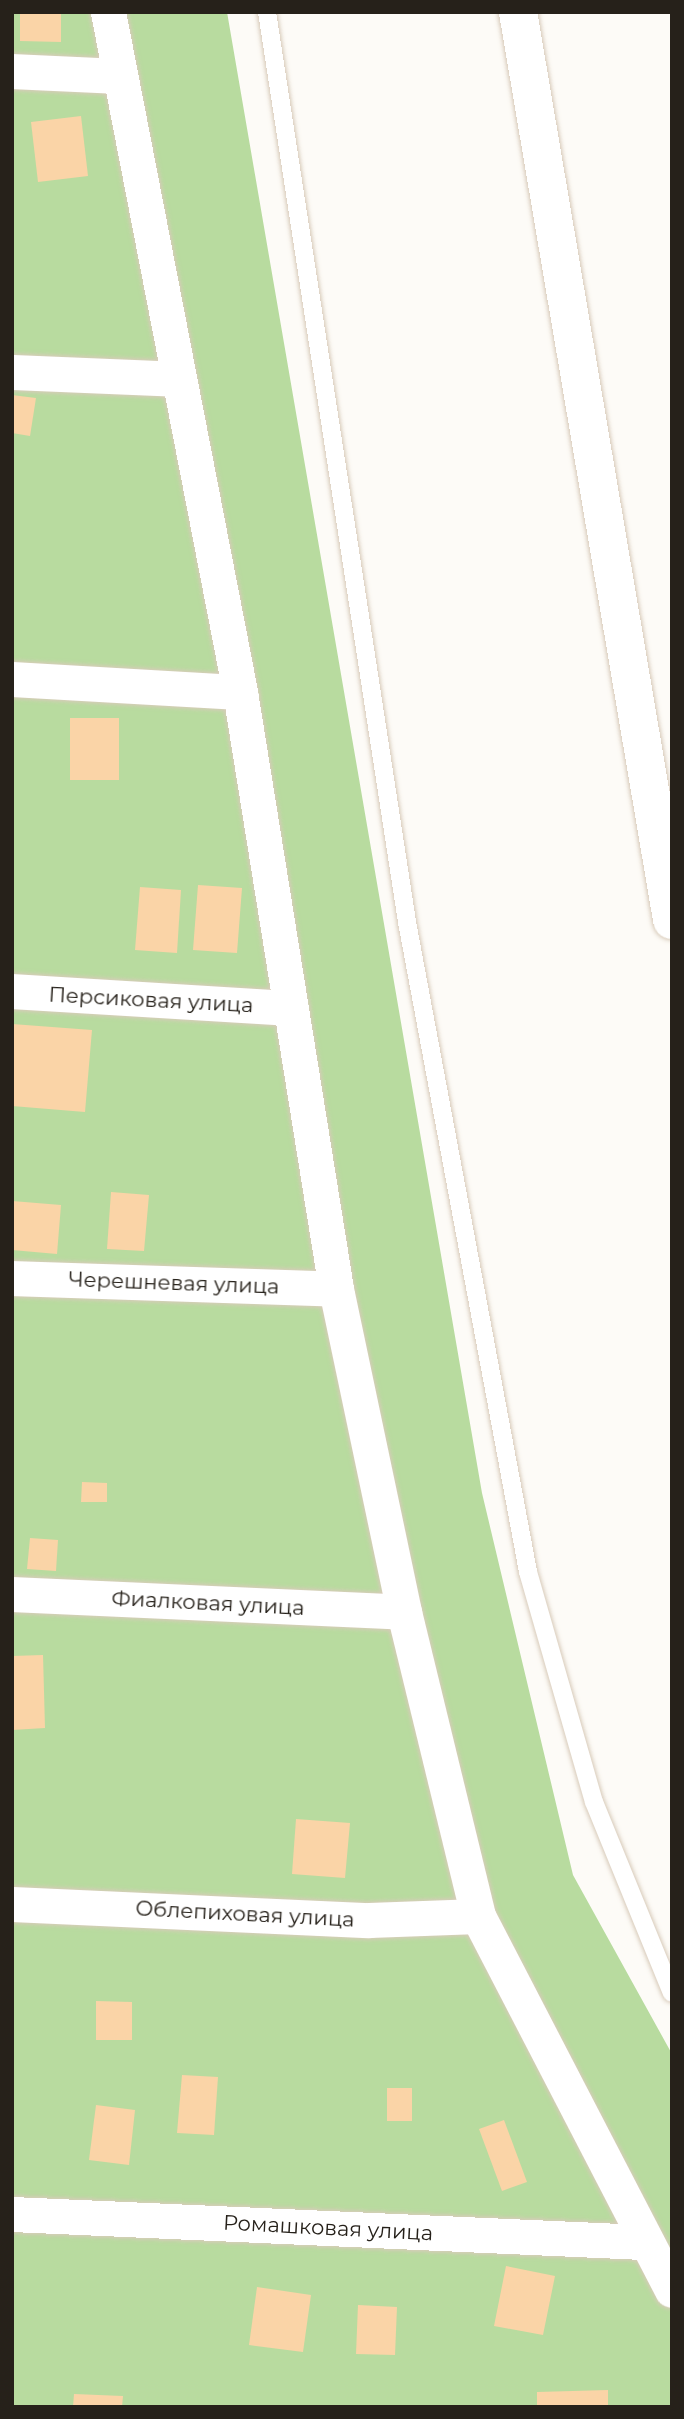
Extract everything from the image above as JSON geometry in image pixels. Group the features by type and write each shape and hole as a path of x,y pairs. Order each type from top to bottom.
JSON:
{"street":[{"path":"108,12 176,379 240,692 336,1289 404,1612 478,1916 643,2242 672,2290"},
{"path":"518,12 672,920"},
{"path":"12,71 118,76"},
{"path":"12,372 176,379"},
{"path":"12,680 240,692"},
{"name":"Персиковая улица","path":"12,992 290,1008"},
{"name":"Черешневая улица","path":"12,1278 336,1289"},
{"name":"Фиалковая улица","path":"12,1594 404,1612"},
{"name":"Облепиховая улица","path":"12,1904 369,1920 478,1916"},
{"name":"Ромашковая улица","path":"12,2214 643,2242"}],"lane":[{"path":"267,12 405,909 528,1572 594,1802 672,1993"}],"green space":[{"path":"12,12 227,12 482,1493 573,1875 672,2054 672,2407 12,2407"}],"building":[{"path":"20,12 61,12 61,42 20,41"},
{"path":"81,116 88,176 38,182 31,122"},
{"path":"12,395 36,398 30,436 12,433"},
{"path":"70,718 119,718 119,780 70,780"},
{"path":"198,885 242,888 237,953 193,950"},
{"path":"140,887 181,890 177,953 135,950"},
{"path":"12,1024 92,1030 85,1112 12,1106"},
{"path":"111,1192 149,1195 144,1251 107,1249"},
{"path":"12,1201 61,1205 57,1254 12,1250"},
{"path":"82,1482 107,1483 107,1502 81,1502"},
{"path":"30,1538 58,1540 56,1571 27,1569"},
{"path":"43,1655 45,1728 12,1730 12,1656"},
{"path":"296,1819 350,1823 345,1878 292,1874"},
{"path":"96,2001 132,2002 132,2040 96,2040"},
{"path":"182,2075 218,2077 214,2135 177,2133"},
{"path":"387,2088 412,2088 412,2121 387,2121"},
{"path":"96,2105 135,2110 129,2165 89,2160"},
{"path":"504,2120 527,2182 502,2191 479,2129"},
{"path":"506,2266 555,2276 543,2335 494,2326"},
{"path":"257,2287 311,2295 303,2352 249,2345"},
{"path":"358,2305 397,2307 395,2355 356,2354"},
{"path":"608,2390 608,2407 537,2407 537,2392"},
{"path":"74,2394 123,2396 122,2407 73,2407"}]}
